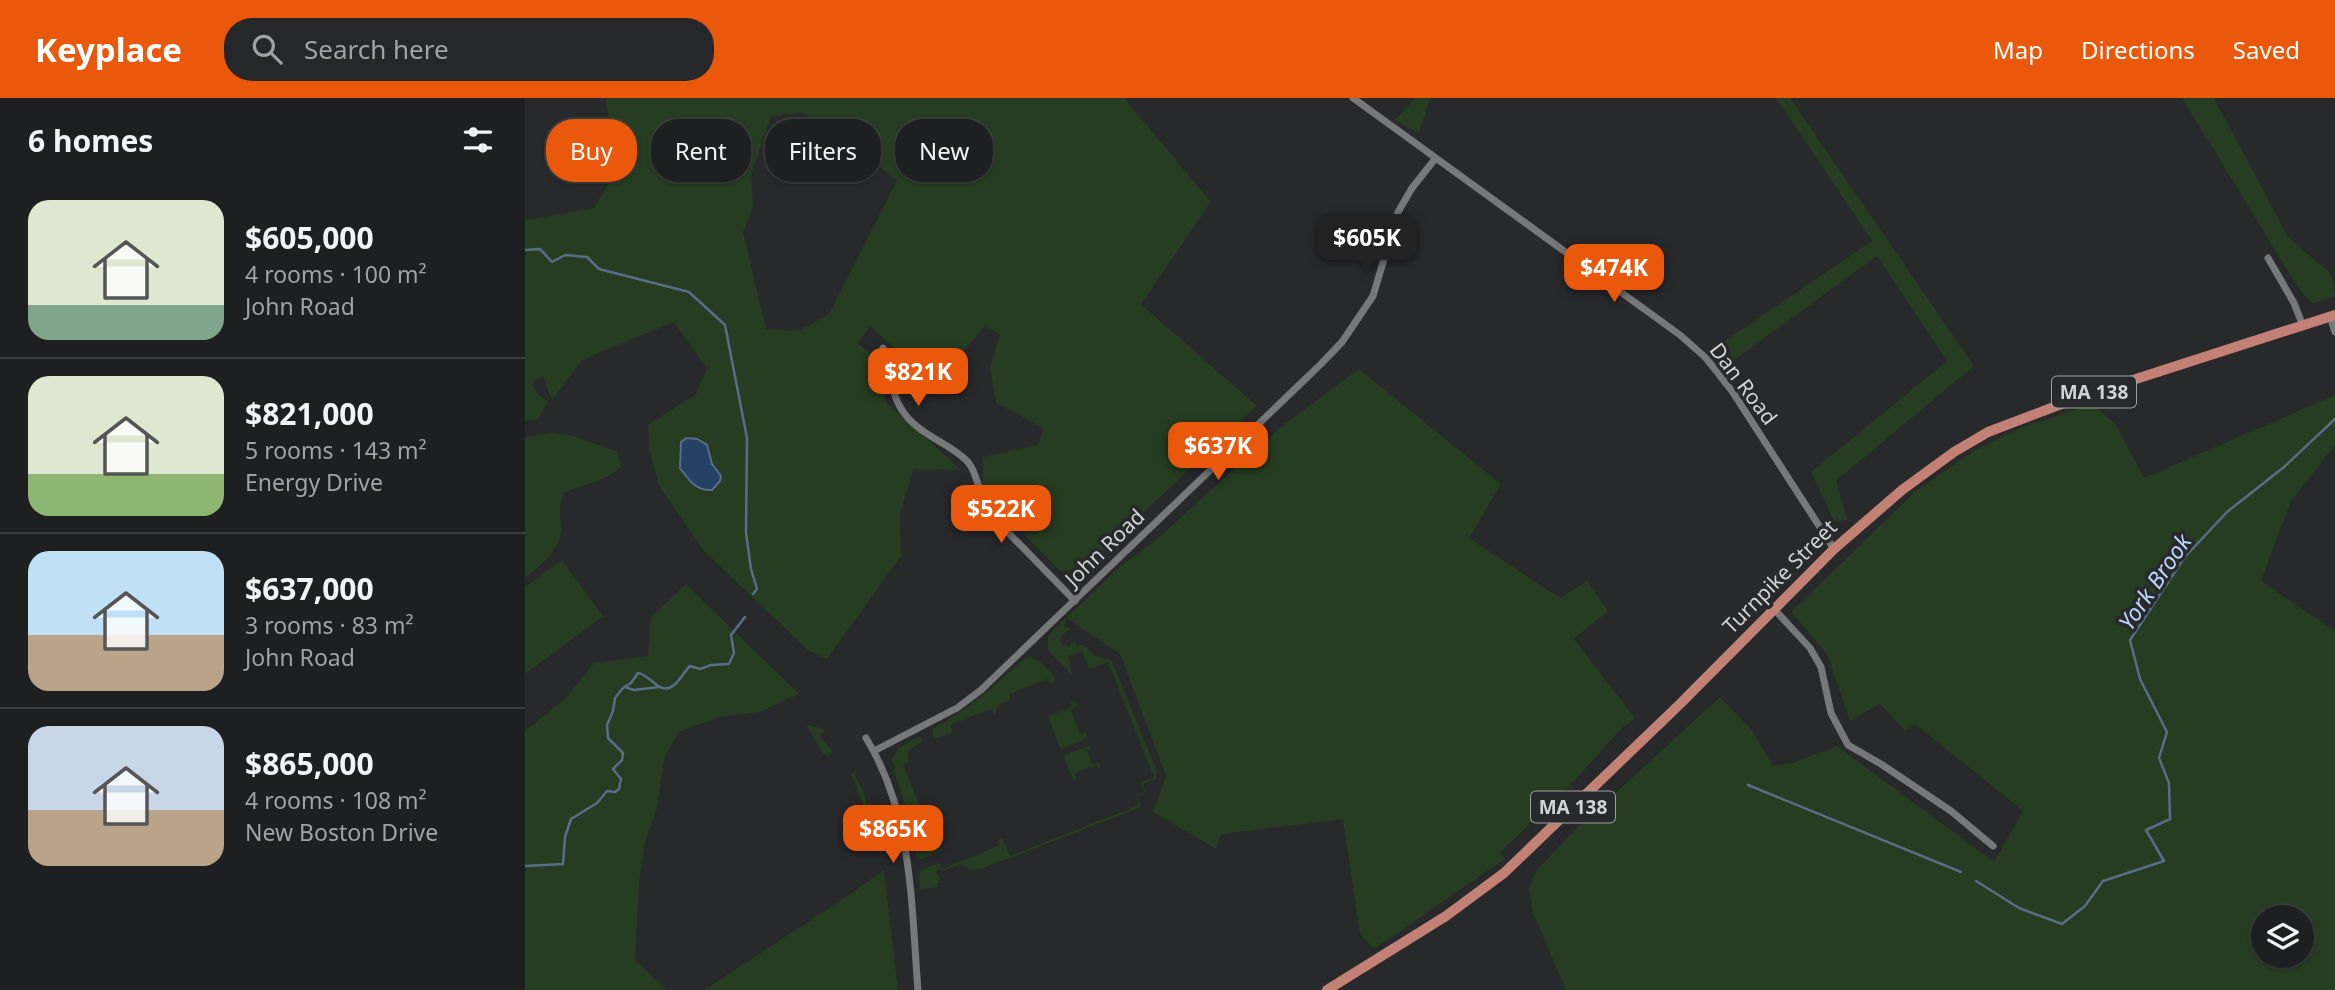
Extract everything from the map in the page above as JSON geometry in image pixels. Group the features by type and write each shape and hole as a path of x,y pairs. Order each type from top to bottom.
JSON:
{"main road":[{"name":"Turnpike Street","path":"1327,990 1446,916 1504,873 1671,713 1834,549 1933,466 1988,432 2080,397 2333,316"}],"street":[{"name":"Dan Road","path":"1353,98 1680,335 1706,358 1732,391 1834,549"},
{"name":"John Road","path":"874,751 965,702 1075,601 1342,342 1373,296 1398,212 1434,159"},
{"path":"2268,258 2294,303 2303,326"},
{"path":"2333,316 2335,332"},
{"path":"883,348 904,412 923,431 966,460 972,469 983,502 991,514 1075,601"},
{"path":"1774,609 1810,648 1821,667 1831,713 1848,745 1951,811 1993,846"},
{"path":"866,738 889,784 903,830 918,990"}],"green space":[{"path":"606,98 1124,98 1211,202 1141,304 1257,406 1078,574 1061,572 983,493 983,457 1038,445 1044,428 996,403 990,368 1000,334 985,326 960,355 943,350 896,389 895,349 870,326 858,343 880,362 886,402 961,470 913,469 900,514 901,556 827,659 809,651 704,551 659,486 649,448 648,425 696,394 707,369 674,322 582,360 552,400 543,377 534,381 533,387 548,402 538,419 525,421 525,217 527,220 594,208 609,182 637,182 637,119 609,119","holes":["803,113 811,119 881,119 881,169 895,179 895,119 993,119 993,182 896,182 829,314 799,331 766,329 743,232 753,208 751,175 765,134 765,119"]},
{"path":"1415,98 1430,98 1419,133 1395,120"},
{"path":"1776,98 1790,98 1974,366 1836,481 1847,520 1834,521 1811,472 1947,361 1877,256 1730,363 1716,347 1872,241"},
{"path":"2182,98 2214,98 2288,237 2328,271 2333,279 2335,295 2327,300 2311,303 2299,289"},
{"path":"1359,369 1501,484 1469,538 1560,598 1587,581 1608,611 1574,639 1635,718 1622,728 1562,794 1500,852 1505,859 1374,949 1360,934 1343,819 1221,834 1216,849 1153,812 1166,776 1120,654 1067,618 1064,626 1070,629 1061,636 1061,648 1066,644 1069,647 1075,642 1077,645 1084,645 1094,655 1112,661 1157,771 1156,779 1143,783 1145,792 1137,796 1141,807 981,869 972,870 960,865 942,871 938,869 936,872 940,878 937,884 939,887 920,889 919,871 939,863 942,869 998,846 997,841 1002,838 1010,856 1139,805 1136,795 1144,792 1141,782 1154,777 1108,662 1089,669 1082,651 1068,656 1072,675 1048,650 1048,637 1053,630 1122,565 1149,546 1281,427"},
{"path":"2335,395 2335,445 2291,501 2261,581 2335,631 2335,990 1566,990 1533,913 1529,888 1537,870 1576,829 1720,697 1751,729 1773,766 1792,763 1837,746 1994,862 2023,811 1915,724 1905,730 1880,704 1850,721 1827,654 1791,612 1917,490 1975,450 2022,427 2093,404 2116,425 2144,478"},
{"path":"552,433 573,436 618,452 621,467 608,476 564,493 560,507 561,527 558,542 549,556 525,578 525,437"},
{"path":"562,560 603,616 525,674 525,587"},
{"path":"686,584 799,694 759,712 719,717 679,732 664,758 657,808 645,841 639,883 635,960 667,990 525,990 525,731 564,700 594,663 648,656 651,617"},
{"path":"1031,658 1038,660 1054,676 1054,683 1051,684 1048,679 1009,694 1009,701 998,705 995,714 990,709 951,725 952,732 937,738 933,736 932,729 972,704 1019,663"},
{"path":"1071,701 1079,705 1071,710 1080,734 1086,733 1088,738 1061,750 1048,716 1072,707"},
{"path":"806,724 825,731 820,736 833,752 828,756 823,754"},
{"path":"918,737 922,738 922,742 909,750 908,762 903,765 937,849 944,849 922,859 917,858 911,823 891,760 899,748"},
{"path":"1090,746 1092,748 1087,750 1092,764 1098,763 1101,770 1097,765 1075,773 1074,781 1063,755"},
{"path":"854,773 863,791 874,829 873,834 861,836 864,833 862,824 858,824 850,812 863,804 851,774"},
{"path":"884,870 898,990 704,990 843,899"}],"water":[{"path":"686,438 697,439 707,445 712,464 721,476 712,490 697,487 680,468 681,442"}],"waterway":[{"path":"525,250 540,249 552,262 565,255 587,257 599,269 689,292 725,325 747,438 746,533 757,589 753,594"},
{"name":"York Brook","path":"1976,881 2019,908 2062,924 2085,906 2103,881 2164,861 2146,830 2170,819 2169,783 2159,758 2167,732 2140,679 2130,640 2184,558 2227,512 2284,467 2335,419"},
{"path":"525,866 563,864 565,837 571,819 597,803 607,791 615,792 619,789 621,779 613,769 622,760 623,753 608,738 607,725 615,698 623,688 631,683 638,673 660,687 669,688 690,666 700,669 729,664 734,653 731,635 745,617"},
{"path":"625,687 634,690 659,687"},
{"name":"York Brook","path":"1748,785 1961,872"}]}
